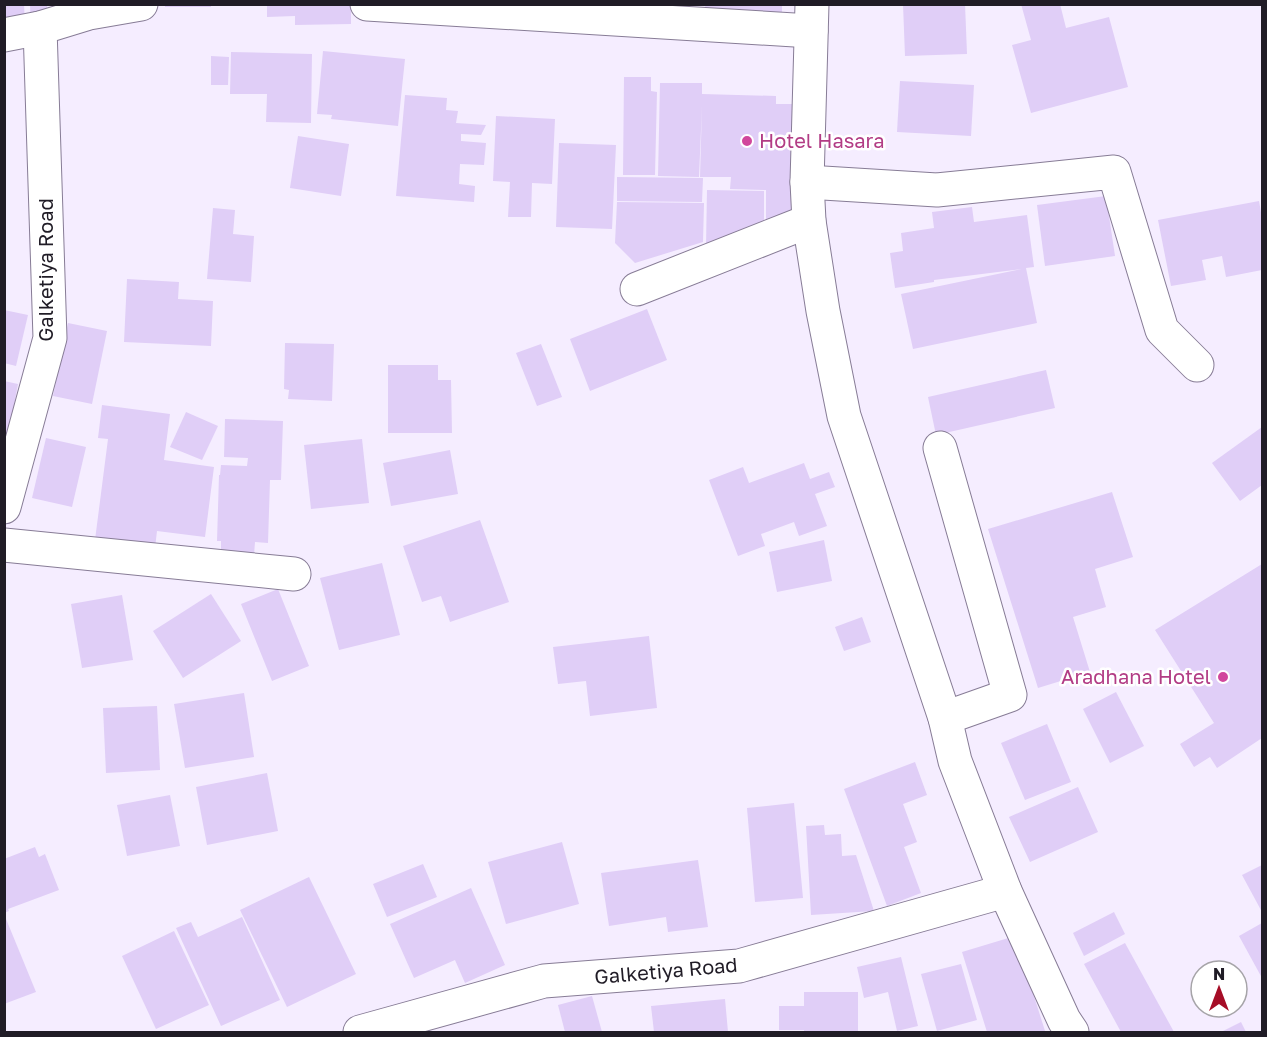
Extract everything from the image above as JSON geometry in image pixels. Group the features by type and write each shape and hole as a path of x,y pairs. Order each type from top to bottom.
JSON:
{"street":[{"path":"4,34 40,27 89,13 141,4"},
{"path":"367,4 812,18 808,221 844,416 945,718 955,761 1005,891 1064,1020 1072,1032"},
{"name":"Galketiya Road","path":"4,507 50,338 40,27"},
{"path":"807,182 937,190 1113,172 1162,330 1197,365"},
{"path":"637,289 808,221"},
{"path":"940,448 1010,695 945,718"},
{"path":"4,545 294,574"},
{"name":"Galketiya Road","path":"360,1032 544,981 739,966 1005,891"}],"building":[{"path":"4,4 24,4 25,25 4,25"},
{"path":"30,4 47,4 47,35 31,35"},
{"path":"165,4 211,4 211,7 165,7"},
{"path":"705,4 782,4 782,19 706,18"},
{"path":"903,4 965,4 967,54 905,56"},
{"path":"1021,4 1060,4 1066,28 1109,17 1128,87 1031,113 1012,45 1031,40"},
{"path":"267,5 351,5 351,24 295,25 295,16 267,17"},
{"path":"323,51 405,59 398,126 331,119 332,115 317,114"},
{"path":"231,52 312,54 311,123 266,122 267,94 230,94"},
{"path":"211,56 229,57 228,85 211,85"},
{"path":"624,77 651,77 651,91 657,92 655,175 623,175"},
{"path":"900,81 974,85 971,136 897,132"},
{"name":"Hotel Hasara","path":"660,83 702,83 702,94 776,96 776,104 793,104 796,232 766,231 766,190 730,189 731,177 700,177 702,106 699,177 658,176"},
{"path":"405,95 447,98 446,110 458,111 456,123 486,125 481,135 461,134 461,141 486,143 484,165 460,164 459,184 475,186 474,202 396,196"},
{"path":"496,116 555,119 552,184 532,183 531,217 508,217 510,182 493,181"},
{"path":"298,136 349,144 341,196 290,188"},
{"path":"559,143 616,145 612,229 556,227"},
{"path":"617,177 703,178 702,202 617,201"},
{"path":"707,190 764,191 764,232 706,247"},
{"path":"1106,196 1115,256 1045,266 1037,205"},
{"path":"1259,201 1262,218 1262,270 1226,277 1222,256 1202,260 1206,280 1171,286 1158,220"},
{"path":"617,202 704,203 703,242 635,263 615,243"},
{"path":"972,207 974,222 1027,215 1034,267 1026,268 1037,323 913,349 901,294 1022,269 934,280 934,282 895,288 890,253 903,251 901,233 934,228 932,212"},
{"path":"213,208 235,210 233,234 254,236 251,282 207,279"},
{"path":"127,279 179,282 178,299 213,301 211,346 124,342"},
{"path":"647,309 667,360 590,391 570,339"},
{"path":"4,310 28,315 16,366 4,363"},
{"path":"68,323 107,331 92,404 53,396"},
{"path":"285,343 334,344 332,401 288,399 289,390 284,389"},
{"path":"541,344 562,397 537,406 516,353"},
{"path":"388,365 438,365 438,380 451,380 452,433 388,433"},
{"path":"1046,370 1055,408 936,435 928,397"},
{"path":"4,381 18,384 8,438 4,438"},
{"path":"102,405 170,414 164,460 214,467 205,537 157,531 155,548 95,540 108,439 98,438"},
{"path":"186,412 218,426 202,460 170,447"},
{"path":"225,419 283,421 281,480 270,480 268,543 255,542 254,555 221,554 221,541 217,541 221,465 247,466 248,458 224,457"},
{"path":"1262,427 1262,485 1240,501 1212,463"},
{"path":"46,438 86,447 72,507 32,498"},
{"path":"362,439 369,503 311,509 304,445"},
{"path":"450,450 458,494 391,506 383,463"},
{"path":"804,463 810,479 829,472 835,487 815,494 827,526 799,536 794,522 761,534 765,546 738,556 709,480 743,467 749,483"},
{"path":"1112,492 1133,557 1095,569 1106,607 1073,617 1090,672 1038,688 988,529"},
{"path":"480,520 509,602 450,622 441,596 422,602 403,546"},
{"path":"824,540 832,581 777,592 769,552"},
{"path":"382,563 400,635 339,650 320,578"},
{"name":"Aradhana Hotel","path":"1262,564 1262,738 1217,768 1210,757 1194,767 1180,744 1214,723 1155,630"},
{"path":"278,589 309,666 272,681 241,604"},
{"path":"211,594 241,641 183,678 153,631"},
{"path":"122,595 133,660 82,668 71,604"},
{"path":"862,617 871,642 844,651 835,627"},
{"path":"649,636 657,708 590,716 586,681 558,684 553,647"},
{"path":"1116,692 1144,746 1110,763 1083,709"},
{"path":"244,693 254,757 185,768 174,704"},
{"path":"157,706 160,770 106,773 103,708"},
{"path":"1047,724 1071,782 1025,800 1001,743"},
{"path":"915,762 927,795 903,804 917,842 904,847 921,893 887,906 844,789"},
{"path":"267,773 278,831 207,845 196,787"},
{"path":"1078,787 1098,832 1030,862 1009,817"},
{"path":"170,795 180,846 127,856 117,805"},
{"path":"794,803 803,898 755,902 747,808"},
{"path":"824,825 825,835 841,834 842,856 856,855 874,911 811,915 806,826"},
{"path":"562,842 579,904 506,924 488,862"},
{"path":"35,847 39,857 45,854 59,890 8,909 9,911 4,913 4,859"},
{"path":"698,860 708,927 668,932 666,917 609,926 601,873"},
{"path":"423,864 437,897 387,917 373,884"},
{"path":"1262,865 1262,912 1242,875"},
{"path":"309,877 356,974 287,1007 240,910"},
{"path":"471,888 505,965 465,983 455,960 414,978 390,924"},
{"path":"1114,912 1125,934 1084,956 1073,933"},
{"path":"4,914 36,992 4,1004"},
{"path":"242,917 280,1000 221,1026 176,928 191,922 198,937"},
{"path":"1262,923 1262,978 1239,936"},
{"path":"174,931 209,1005 156,1029 122,956"},
{"path":"1015,936 1045,1031 987,1032 962,952"},
{"path":"1125,943 1174,1032 1121,1032 1084,964"},
{"path":"901,957 918,1026 897,1031 888,992 864,998 857,967"},
{"path":"961,964 977,1020 937,1031 921,974"},
{"path":"804,992 858,992 858,1032 779,1030 779,1006 804,1006"},
{"path":"592,996 602,1032 565,1032 558,1005"},
{"path":"725,999 728,1032 654,1032 651,1006"},
{"path":"1241,1022 1246,1032 1221,1032"}],"place":[{"name":"Hotel Hasara","path":"747,141"},
{"name":"Aradhana Hotel","path":"1223,677"}]}
